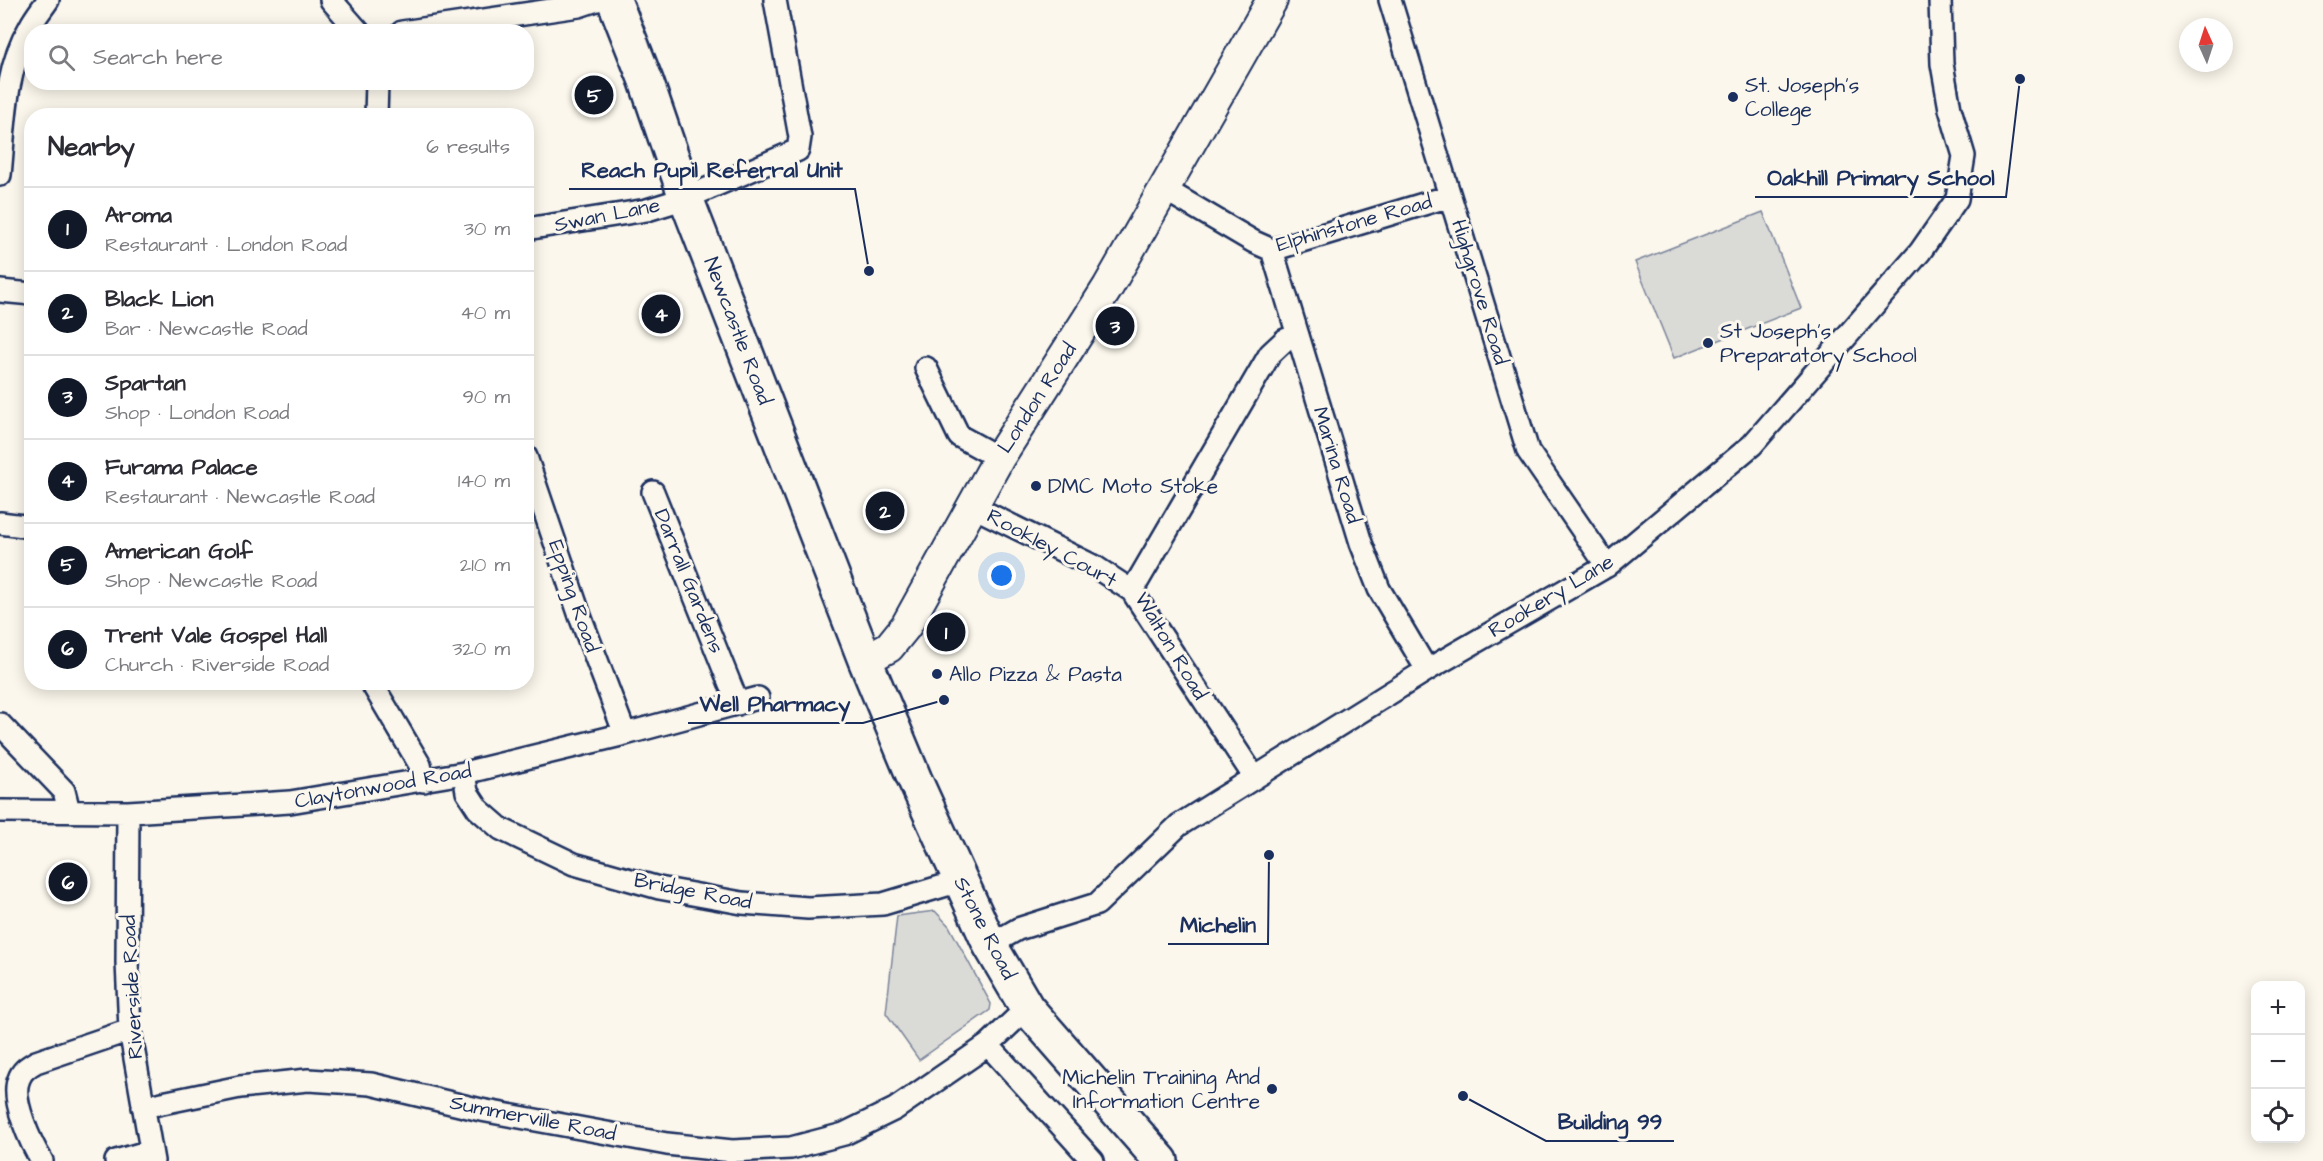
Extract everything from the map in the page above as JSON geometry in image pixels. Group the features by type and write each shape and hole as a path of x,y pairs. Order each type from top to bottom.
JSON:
{"highway":[{"name":"Newcastle Road","path":"614,0 646,81 686,198 865,660"},
{"name":"Stone Road","path":"865,660 960,881 990,945 1027,1008 1161,1161"}],"main road":[{"name":"London Road","path":"865,660 889,647 906,626 999,458 1108,287 1272,0"}],"street":[{"path":"32,24 48,0"},
{"path":"331,0 351,24"},
{"path":"456,24 579,6 597,0"},
{"name":"Swan Lane","path":"534,228 647,210 686,198 798,150 800,137 775,0"},
{"name":"Highgrove Road","path":"1390,0 1528,451 1607,566"},
{"name":"Rookery Lane","path":"990,945 1018,929 1097,904 1179,825 1427,670 1607,566 1752,445 1920,252 1957,199 1964,156 1950,109 1942,64 1940,0"},
{"path":"0,175 7,101 16,59 24,40"},
{"path":"376,108 377,90"},
{"name":"Elphinstone Road","path":"1164,189 1254,242 1272,250 1450,196"},
{"name":"Marina Road","path":"1272,250 1361,543 1383,597 1427,670"},
{"path":"0,291 24,293"},
{"name":"Walton Road","path":"1255,778 1132,591 1270,354 1285,340 1297,335"},
{"path":"926,368 959,436 999,458"},
{"name":"Epping Road","path":"534,481 580,616 625,734"},
{"name":"Darrall Gardens","path":"653,492 748,701"},
{"name":"Rookley Court","path":"972,506 1097,568 1132,591"},
{"path":"0,523 24,525"},
{"path":"376,690 420,765 424,782"},
{"name":"Claytonwood Road","path":"0,811 128,812 290,802 424,782 625,734 748,701"},
{"path":"0,724 64,792 69,811"},
{"name":"Bridge Road","path":"464,773 467,792 472,801 501,830 574,864 659,888 742,903 808,908 883,904 960,881"},
{"name":"Riverside Road","path":"128,812 127,962 130,1030 151,1156"},
{"name":"Summerville Road","path":"143,1107 240,1088 308,1080 361,1084 481,1110 667,1144 732,1151 791,1148 844,1134 895,1109 988,1045 1027,1008"},
{"path":"42,1161 32,1146 16,1093 18,1080 25,1068 36,1062 130,1030"},
{"path":"988,1045 1086,1159"},
{"path":"116,1161 151,1156"}],"shaded area":[{"path":"1763,212 1801,308 1674,358 1635,262"},
{"path":"935,911 949,926 991,1004 990,1010 919,1060 886,1013 897,916"}],"place":[{"name":"Oakhill Primary School","path":"2020,79"},
{"name":"American Golf","path":"594,95"},
{"name":"St. Joseph's College","path":"1733,97"},
{"name":"Reach Pupil Referral Unit","path":"869,271"},
{"name":"Furama Palace","path":"661,314"},
{"name":"Spartan","path":"1115,326"},
{"name":"St Joseph's Preparatory School","path":"1708,343"},
{"name":"DMC Moto Stoke","path":"1036,486"},
{"name":"Black Lion","path":"885,511"},
{"name":"Aroma","path":"946,632"},
{"name":"Allo Pizza & Pasta","path":"937,674"},
{"name":"Well Pharmacy","path":"944,700"},
{"name":"Michelin","path":"1269,855"},
{"name":"Trent Vale Gospel Hall","path":"68,882"},
{"name":"Michelin Training And Information Centre","path":"1272,1089"},
{"name":"Building 99","path":"1463,1096"}]}
